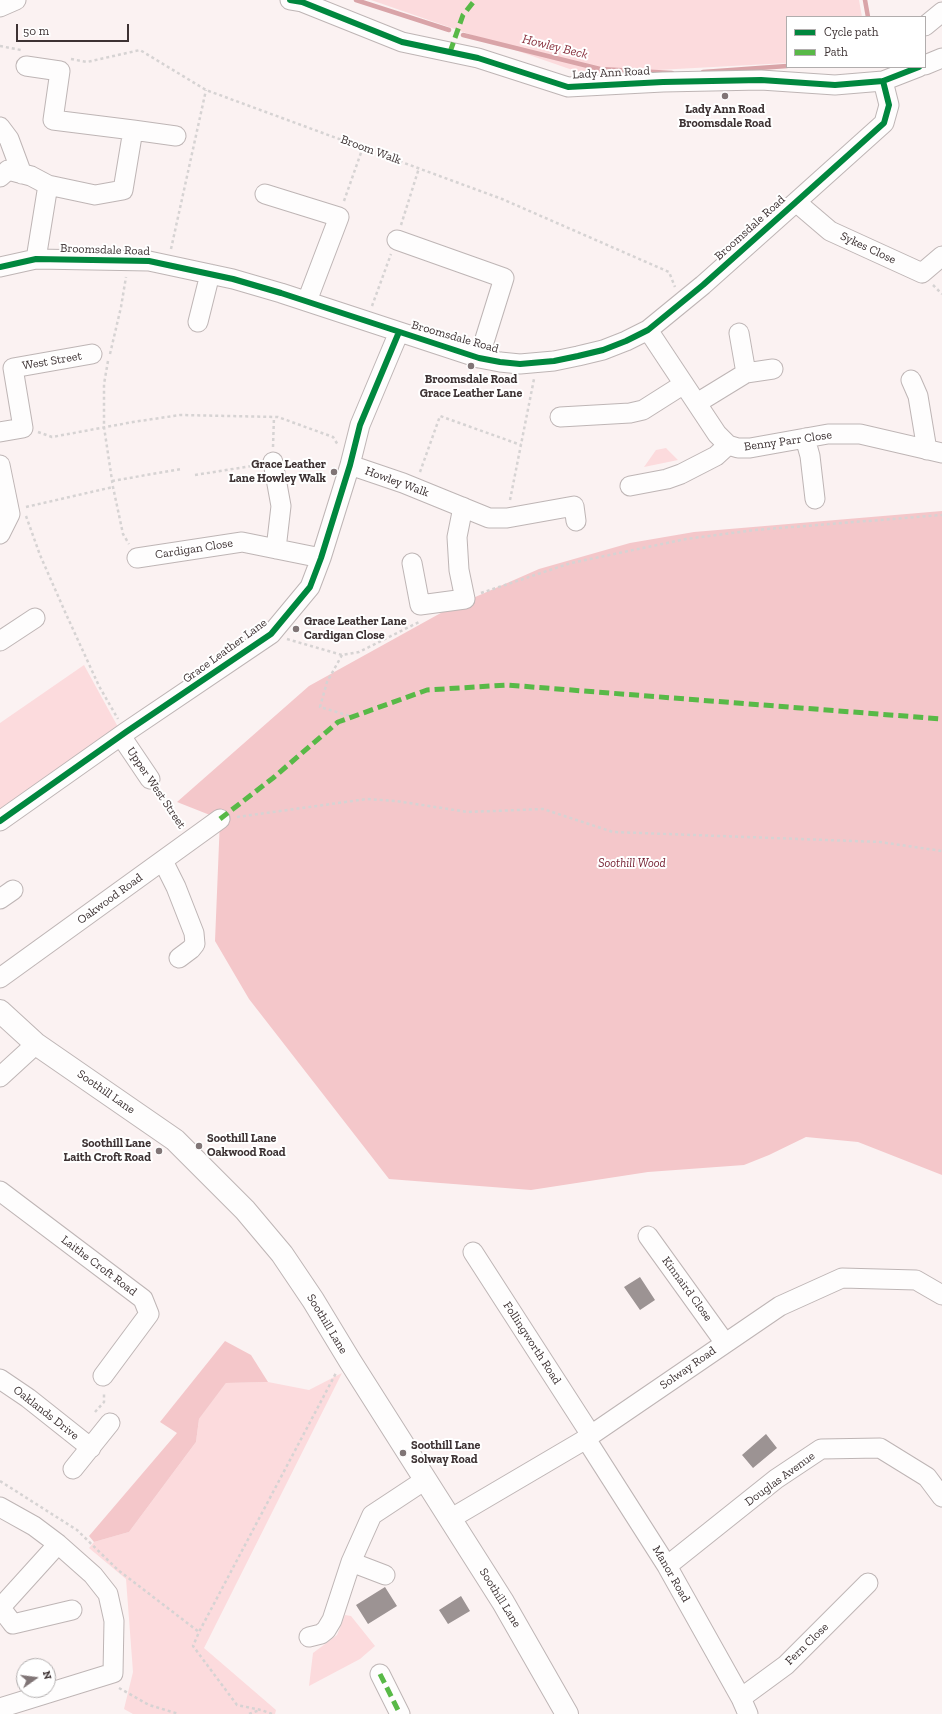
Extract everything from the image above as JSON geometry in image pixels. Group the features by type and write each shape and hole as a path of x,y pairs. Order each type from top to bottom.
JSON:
{"main road":[{"name":"Soothill Lane","path":"0,1011 36,1044 175,1140 245,1210 282,1254 313,1300 503,1602 567,1714"}],"street":[{"path":"0,7 16,0"},
{"name":"Lady Ann Road","path":"290,0 302,2 402,42 478,58 568,87 663,82 761,80 835,85 893,74 915,68"},
{"path":"926,25 942,12"},
{"path":"926,65 942,58"},
{"path":"26,59 60,71 53,120 176,136"},
{"name":"Broomsdale Road","path":"0,267 36,259 149,261 233,279 479,358 520,364 554,361 603,350 626,341 648,330 681,303 884,123 890,105 893,74"},
{"path":"0,127 9,139 22,174"},
{"path":"0,177 8,170 31,176 48,185 95,195 123,190 133,130"},
{"path":"36,259 48,185"},
{"path":"265,194 339,216 307,302"},
{"name":"Sykes Close","path":"796,202 830,231 922,273 942,256"},
{"path":"396,240 504,278 479,358"},
{"path":"198,322 210,274"},
{"name":"Benny Parr Close","path":"648,330 717,434 728,445 738,448 750,448 828,434 860,434 935,452"},
{"name":"Grace Leather Lane","path":"0,821 271,634 310,587 321,558 350,464 360,425 399,332"},
{"path":"738,333 746,373"},
{"name":"West Street","path":"23,428 6,369 92,354"},
{"path":"697,403 746,373 773,369"},
{"path":"911,380 918,396 935,452"},
{"path":"560,417 636,412 643,410 684,384"},
{"path":"0,432 23,428"},
{"path":"805,438 810,456 815,499"},
{"name":"Benny Parr Close","path":"630,486 666,479 681,474 716,456 728,445"},
{"path":"273,462 281,506 276,549"},
{"name":"Howley Walk","path":"350,464 489,518 507,518 574,506 576,521"},
{"path":"0,465 16,509 10,514 0,534"},
{"path":"412,563 420,605 465,599 459,570 457,537 463,507"},
{"name":"Cardigan Close","path":"137,558 242,542 321,558"},
{"path":"0,641 35,618"},
{"name":"Upper West Street","path":"124,734 150,779"},
{"name":"Oakwood Road","path":"0,978 220,819"},
{"path":"162,861 176,887 194,933 195,944 191,950 179,958"},
{"path":"0,1077 36,1044"},
{"name":"Laithe Croft Road","path":"0,1191 143,1299 149,1314 103,1376"},
{"name":"Kinnaird Close","path":"648,1236 726,1342"},
{"name":"Follingworth Road","path":"474,1252 589,1437"},
{"name":"Solway Road","path":"450,1519 589,1437 780,1306 842,1278 916,1280 942,1295"},
{"name":"Oaklands Drive","path":"0,1379 28,1398 91,1448"},
{"name":"Oaklands Drive","path":"73,1469 91,1448 102,1418"},
{"name":"Manor Road","path":"589,1437 668,1566 744,1706"},
{"name":"Douglas Avenue","path":"668,1566 776,1479 821,1449 880,1448 927,1477 942,1497"},
{"path":"309,1637 321,1634 326,1630 332,1620 351,1562 372,1515 425,1480"},
{"path":"0,1507 34,1526 93,1574 108,1594 114,1621 106,1675 0,1708"},
{"path":"58,1544 0,1607 13,1624 72,1610"},
{"path":"351,1562 385,1575"},
{"name":"Fern Close","path":"744,1706 868,1583"},
{"path":"380,1674 400,1714"}],"path":[{"path":"0,46 26,59"},
{"path":"168,265 206,90"},
{"path":"339,216 363,147"},
{"path":"129,261 121,307 104,384 102,428 123,534 137,558"},
{"path":"507,518 536,363"},
{"path":"414,488 440,416 521,445"},
{"path":"195,475 273,462 274,417"},
{"path":"23,428 52,437 102,428"},
{"path":"112,480 181,469"},
{"path":"113,487 16,509 40,555 99,686 124,734"},
{"path":"465,599 571,563 686,539 762,529 942,515"},
{"path":"271,634 342,655 359,652 423,620"},
{"path":"342,655 327,682 320,707 353,717"},
{"path":"220,819 367,799 396,801 468,812 543,809 613,832 880,842 942,851"},
{"path":"272,1714 237,1704 193,1646 339,1368 350,1361"},
{"path":"102,1418 104,1402 103,1376"},
{"path":"0,1481 77,1530 118,1570 199,1632"},
{"path":"106,1675 149,1705 179,1714"},
{"path":"249,1714 262,1710"}],"shaded area":[{"path":"371,0 859,0 862,16 786,16 786,63 584,74"},
{"path":"666,448 678,460 644,467 656,450"},
{"path":"84,665 118,727 0,810 0,723"},
{"path":"342,1373 204,1648 276,1710 275,1714 133,1714 124,1709 133,1672 126,1579 89,1548 94,1542 129,1532 196,1442 199,1419 226,1383 268,1382 309,1390"},
{"path":"345,1615 351,1616 375,1646 360,1659 309,1686 313,1653 337,1635"}],"green space":[{"name":"Soothill Wood","path":"942,511 942,1175 858,1142 806,1137 744,1165 648,1172 531,1190 389,1179 249,999 215,941 220,819 177,802 309,686 448,609 539,569 630,543 694,532"},
{"path":"225,1341 251,1355 268,1382 226,1383 199,1419 196,1442 129,1532 94,1542 89,1536 177,1433 160,1422"}],"building":[{"path":"640,1277 655,1300 640,1310 624,1287"},
{"path":"766,1434 777,1448 753,1468 742,1455"},
{"path":"385,1587 397,1606 368,1624 356,1605"},
{"path":"461,1596 470,1611 448,1624 439,1610"}],"waterway":[{"name":"Howley Beck","path":"356,0 449,30"},
{"name":"Howley Beck","path":"865,0 868,16"},
{"name":"Howley Beck","path":"463,35 600,69 672,73"},
{"name":"Howley Beck","path":"703,72 786,66"}],"marked path":[{"path":"450,52 463,15 475,0"},
{"path":"220,819 273,778 338,722 427,690 507,685 942,719"},
{"path":"380,1674 400,1714"}],"cycle path":[{"path":"290,0 302,2 402,42 478,58 568,87 663,82 761,80 835,85 883,81 916,68"},
{"path":"0,267 36,259 149,261 233,279 281,293 479,358 520,364 554,361 578,356 603,350 648,330 703,285 884,123 889,105 883,81"},
{"path":"0,821 126,732 271,634 310,587 321,558 350,465 360,425 399,332"}],"place":[{"name":"Lady Ann Road Broomsdale Road","path":"725,96"},
{"name":"Broomsdale Road Grace Leather Lane","path":"471,366"},
{"name":"Grace Leather Lane Howley Walk","path":"334,472"},
{"name":"Grace Leather Lane Cardigan Close","path":"296,629"},
{"name":"Soothill Lane Oakwood Road","path":"199,1146"},
{"name":"Soothill Lane Laith Croft Road","path":"159,1151"},
{"name":"Soothill Lane Solway Road","path":"403,1453"}]}
